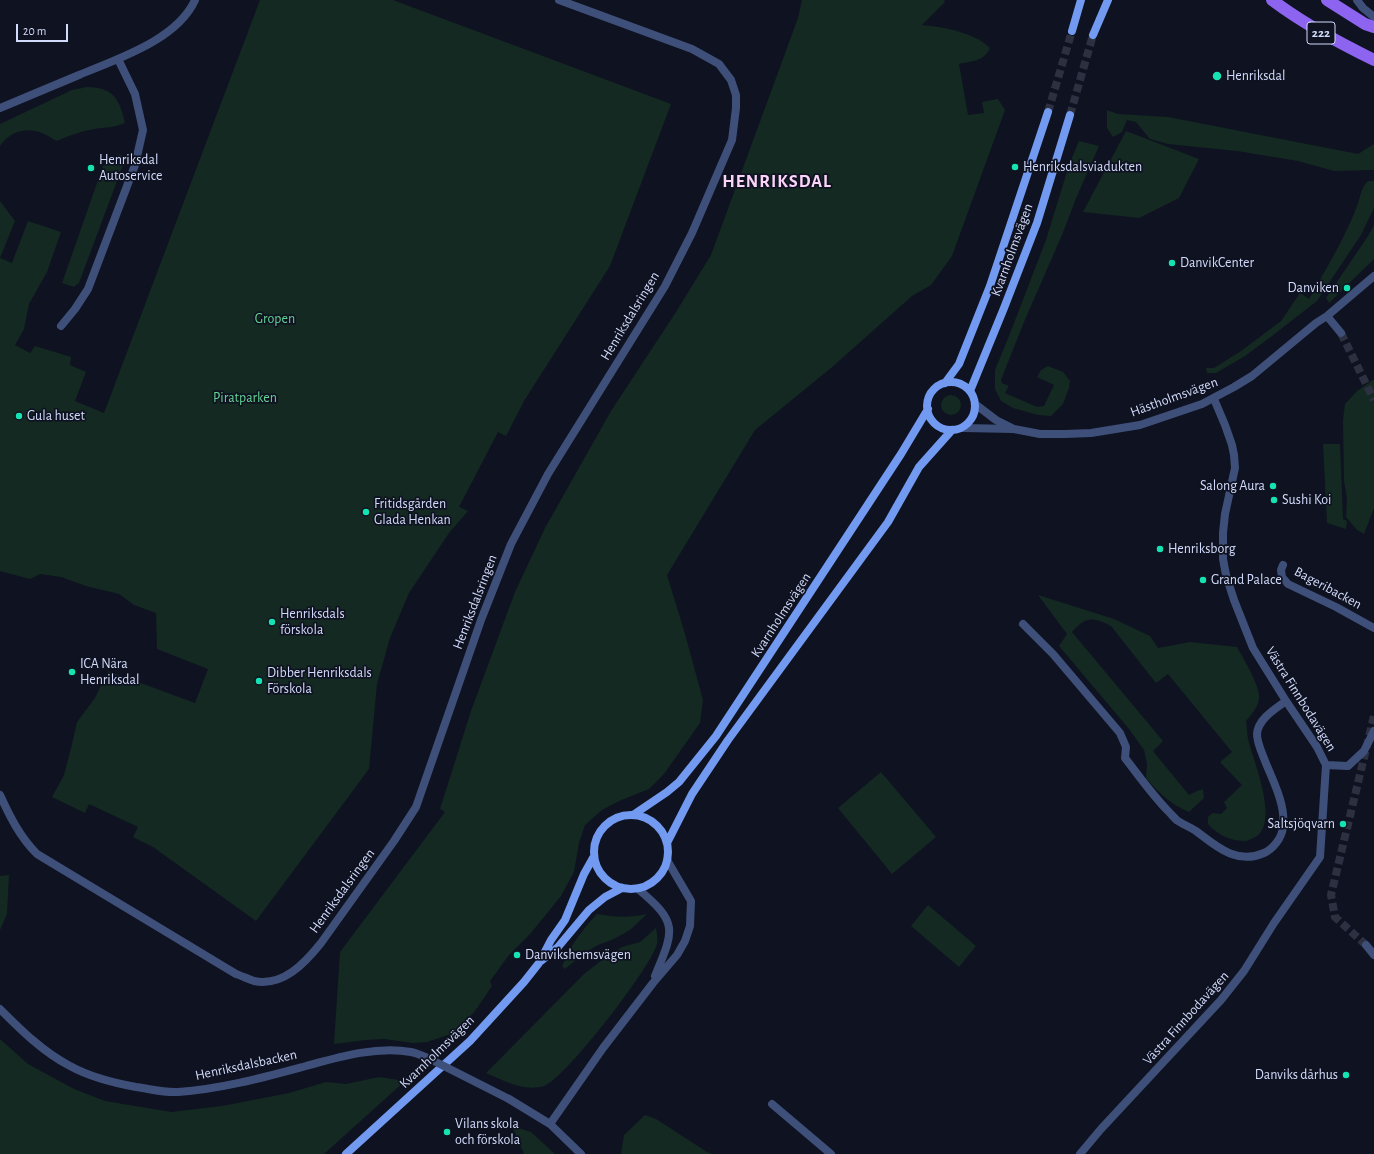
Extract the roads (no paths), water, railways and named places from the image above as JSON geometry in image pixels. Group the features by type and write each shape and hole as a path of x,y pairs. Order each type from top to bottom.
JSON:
{"main road":[{"name":"222","path":"1272,0 1292,15 1327,37 1374,60"},
{"name":"222","path":"1327,0 1365,24 1374,27"}],"street":[{"path":"0,108 152,42 169,30 187,13 195,0"},
{"name":"Henriksdalsringen","path":"0,795 16,828 37,854 236,974 254,981 274,981 280,979 297,968 309,957 321,943 394,840 416,807 479,627 511,544 548,474 665,286 692,233 732,140 736,95 731,80 719,64 692,49 559,0"},
{"path":"1072,31 1081,0"},
{"path":"1093,35 1108,0"},
{"path":"1357,0 1363,8 1374,17"},
{"path":"61,326 76,309 88,289 135,165 143,130 135,94 118,58"},
{"name":"Kvarnholmsvägen","path":"946,383 959,364 990,286 1048,112"},
{"name":"Kvarnholmsvägen","path":"970,391 1004,308 1036,223 1070,115"},
{"name":"Hästholmsvägen","path":"963,428 1014,429 1040,434 1091,433 1140,425 1214,399 1252,376 1374,276"},
{"path":"1327,316 1341,334"},
{"path":"954,382 962,384 970,391 975,404 975,413 970,422 963,428 952,430 945,429 930,419 928,400 932,392 938,386 954,382"},
{"name":"Västra Finnbodavägen","path":"1080,1154 1101,1129 1221,1000 1244,971 1274,923 1320,857 1326,765 1317,747 1253,648 1226,575 1223,560 1223,533 1225,514 1235,468 1232,444 1214,399"},
{"name":"Hästholmsvägen","path":"975,404 996,420 1014,429"},
{"name":"Kvarnholmsvägen","path":"346,1154 470,1041 524,982 539,963 551,940 565,920 584,874 594,858 594,847 598,835 607,823 620,816 633,815 679,782 716,736 901,454 928,409"},
{"name":"Kvarnholmsvägen","path":"638,889 650,884 661,875 667,860 667,843 692,794 728,740 888,522 919,467 952,430"},
{"name":"Bageribacken","path":"1283,565 1281,570 1282,577 1288,584 1336,607 1374,628"},
{"path":"1024,624 1053,654 1120,733 1126,747 1125,758 1159,803 1178,820 1189,825 1232,856 1242,858 1251,857 1266,852 1278,841 1282,833 1284,825 1282,808 1257,734 1258,727 1286,701"},
{"path":"1326,765 1348,766 1364,751 1374,731"},
{"path":"633,815 644,817 654,823 662,831 667,843"},
{"path":"594,858 595,864 602,876 609,882 622,888 638,889 663,912 669,923 670,931 667,947 653,983"},
{"path":"580,1154 550,1124 603,1048 653,983 677,955 685,941 690,926 691,901 667,860"},
{"name":"Kvarnholmsvägen","path":"539,963 558,947 589,910 605,897 622,888"},
{"path":"1366,944 1374,955"},
{"name":"Henriksdalsbacken","path":"0,1009 44,1050 70,1066 94,1077 119,1084 177,1092 201,1089 264,1076 330,1059 372,1052 412,1052 469,1078 509,1099 550,1124"},
{"path":"772,1104 831,1154"}],"tunnel":[{"path":"1048,112 1072,31"},
{"path":"1070,115 1093,35"},
{"path":"1341,333 1374,400"},
{"path":"1366,945 1335,917 1331,895 1374,716"}],"place":[{"name":"Henriksdal","path":"1217,76"},
{"name":"Henriksdalsviadukten","path":"1015,167"},
{"name":"Henriksdal Autoservice","path":"91,168"},
{"name":"DanvikCenter","path":"1172,263"},
{"name":"Danviken","path":"1347,288"},
{"name":"Gula huset","path":"19,416"},
{"name":"Salong Aura","path":"1273,486"},
{"name":"Sushi Koi","path":"1274,500"},
{"name":"Fritidsgården Glada Henkan","path":"366,512"},
{"name":"Henriksborg","path":"1160,549"},
{"name":"Grand Palace","path":"1203,580"},
{"name":"Henriksdals förskola","path":"272,622"},
{"name":"ICA Nära Henriksdal","path":"72,672"},
{"name":"Dibber Henriksdals Förskola","path":"259,681"},
{"name":"Saltsjöqvarn","path":"1343,824"},
{"name":"Danvikshemsvägen","path":"517,955"},
{"name":"Danviks dårhus","path":"1346,1075"},
{"name":"Vilans skola och förskola","path":"447,1132"}],"district":[{"name":"HENRIKSDAL","path":"777,182"}],"park label":[{"name":"Gropen","path":"275,319"},
{"name":"Piratparken","path":"245,398"}]}
